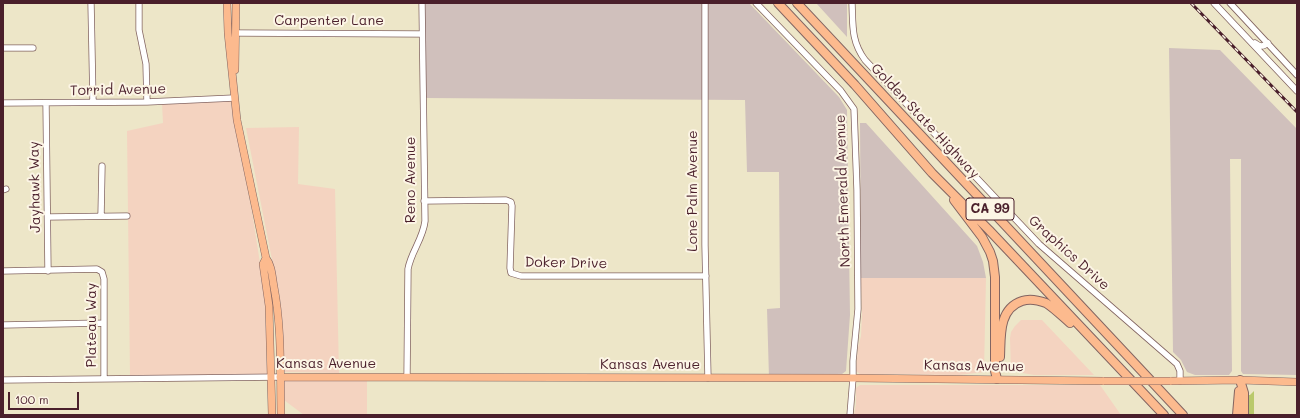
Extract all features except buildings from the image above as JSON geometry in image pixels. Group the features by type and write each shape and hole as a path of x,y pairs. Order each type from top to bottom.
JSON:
{"highway":[{"name":"Golden State Highway","path":"778,3 855,85 932,173 989,230 1096,345 1164,415"},
{"name":"Golden State Highway","path":"797,3 1183,415"},
{"path":"932,173 982,237 990,252 994,270 995,371 997,379"},
{"path":"997,379 1000,371 1001,329 1003,320 1006,312 1012,306 1023,300 1038,300 1045,303 1096,345"},
{"path":"1237,415 1240,380"},
{"path":"1240,380 1244,393 1244,415"},
{"path":"1155,386 1189,415"}],"main road":[{"path":"227,3 228,33 237,120 266,258 270,264 277,303 281,415"},
{"path":"231,3 231,28 237,33"},
{"path":"234,98 237,33 236,3"},
{"path":"266,258 262,264 269,306 272,415"},
{"name":"Kansas Avenue","path":"280,377 853,378 1104,381 1240,380 1297,382"}],"street":[{"path":"91,3 92,102"},
{"path":"139,3 139,30 146,64 147,102"},
{"name":"Reno Avenue","path":"407,378 408,269 423,233 425,221 422,3"},
{"name":"Lone Palm Avenue","path":"705,3 708,378"},
{"name":"North Emerald Avenue","path":"756,3 842,90 854,109 857,197 858,309 850,415"},
{"name":"Graphics Drive","path":"852,3 853,38 865,60 1039,244 1177,364 1180,370 1180,381"},
{"path":"1214,3 1297,91"},
{"path":"1230,3 1297,75"},
{"path":"1220,10 1228,14 1259,46 1264,47 1268,43"},
{"name":"Carpenter Lane","path":"237,33 422,34"},
{"path":"3,48 33,48"},
{"name":"Torrid Avenue","path":"3,103 147,102 234,98"},
{"name":"Jayhawk Way","path":"46,103 48,271"},
{"path":"101,216 102,166"},
{"name":"Doker Drive","path":"424,201 506,200 511,202 510,268 511,272 521,276 706,276"},
{"path":"48,216 127,216"},
{"name":"Plateau Way","path":"48,271 96,270 102,272 104,279 104,378"},
{"path":"3,271 48,271"},
{"path":"3,325 103,323"},
{"name":"Kansas Avenue","path":"3,380 280,377"}],"shaded area":[{"path":"422,3 749,3 839,97 847,110 850,315 846,371 842,374 769,378 767,309 780,308 779,172 747,172 745,100 423,98"},
{"path":"816,3 847,3 847,37"},
{"path":"1169,48 1220,50 1297,129 1297,375 1243,374 1241,371 1241,159 1230,159 1232,371 1229,375 1195,375 1187,372 1181,360 1173,352"},
{"path":"231,101 252,212 265,295 267,374 130,376 127,131 163,123 162,103"},
{"path":"860,123 866,123 977,246 983,262 986,278 861,278"},
{"path":"299,127 298,184 335,189 339,373 283,372 283,329 280,300 246,128"},
{"path":"861,278 986,278 984,372 959,375 860,374 856,371 858,348 861,336"},
{"path":"1021,320 1042,320 1094,375 1034,375 1011,371 1011,332"},
{"path":"283,379 367,379 367,415 304,415 284,400"},
{"path":"860,385 1100,385 1121,415 854,415 856,388"}],"green space":[{"path":"1254,391 1254,415 1248,415 1248,395"}],"railway":[{"path":"1191,3 1297,112"}]}
